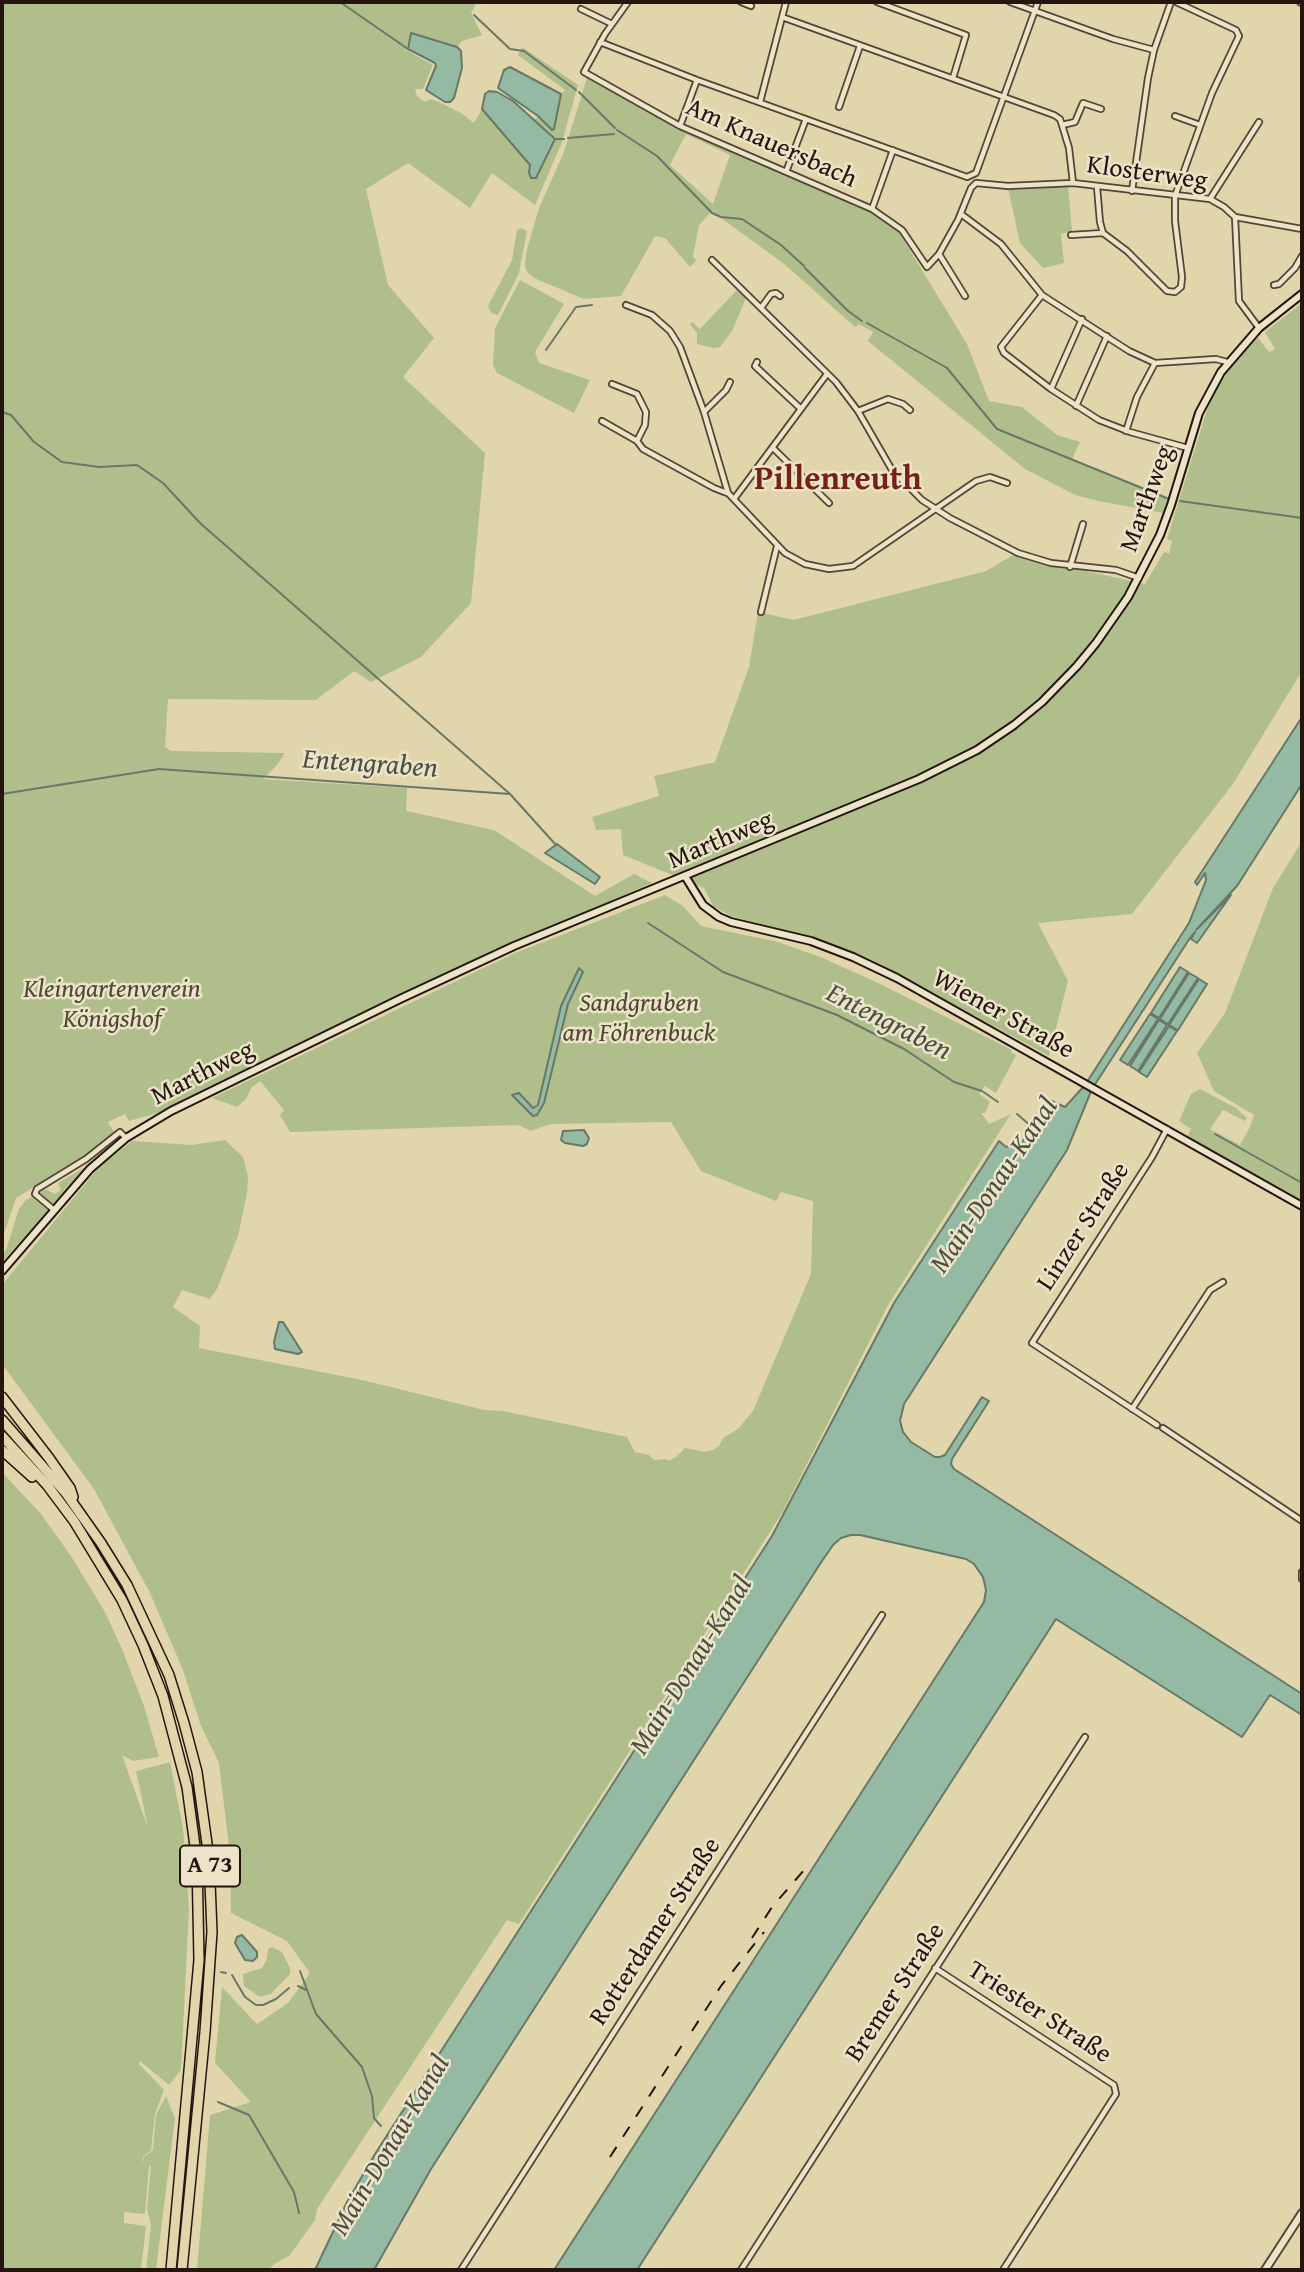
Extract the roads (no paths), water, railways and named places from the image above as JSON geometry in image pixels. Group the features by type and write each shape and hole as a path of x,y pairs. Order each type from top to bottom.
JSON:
{"highway":[{"path":"2,1397 70,1488 78,1508"},
{"name":"A 73","path":"2,1420 43,1464 78,1508 127,1585 160,1654 184,1723 197,1772 212,1895 211,1957 182,2270"},
{"name":"A 73","path":"2,1436 58,1499 103,1567 143,1645 176,1738 192,1812 199,1885 199,1960 171,2270"},
{"name":"A 73","path":"2,1450 42,1489 58,1499"}],"main road":[{"name":"Marthweg","path":"2,1271 90,1169 126,1138 193,1100 527,940 892,791 955,762 993,740 1030,712 1072,671 1106,630 1139,578 1165,524 1202,405 1227,362 1259,328 1302,294"},
{"name":"Wiener Straße","path":"685,876 703,905 719,917 800,937 863,961 950,1006 1302,1206"},
{"path":"1265,2270 1302,2213"}],"street":[{"path":"628,2 600,42 697,80 967,177 976,173 1038,2"},
{"path":"741,2 751,6"},
{"path":"761,102 786,2"},
{"path":"877,2 967,35 953,78"},
{"path":"1010,2 1113,39 1154,50"},
{"path":"1097,187 1103,233 1127,251 1167,291 1175,292 1181,287 1182,277 1175,221 1175,196 1200,125 1238,33 1204,13 1174,2 1154,50 1139,131 1132,191"},
{"path":"581,9 611,23"},
{"path":"782,17 1054,115 1060,119 1069,148 1073,183"},
{"name":"Am Knauersbach","path":"600,42 584,72 680,125 892,220 928,267 939,254"},
{"path":"839,107 860,46"},
{"path":"680,125 697,80"},
{"path":"1062,125 1075,122 1083,103 1101,109"},
{"path":"1175,116 1200,125"},
{"path":"786,172 806,119"},
{"path":"1210,199 1259,122"},
{"path":"872,209 893,150"},
{"name":"Klosterweg","path":"961,214 973,183 1007,186 1073,183 1210,199 1224,206 1235,217 1239,301 1259,328"},
{"path":"965,296 939,254 961,214 1002,244 1042,295 1129,351 1155,363 1216,359 1227,362"},
{"path":"1235,217 1302,229"},
{"path":"1071,235 1103,233"},
{"path":"1274,285 1279,284 1295,268 1302,256"},
{"path":"712,260 827,374 858,411 892,470 922,500 1018,554 1070,567 1109,569 1139,578"},
{"path":"761,308 771,293 780,296"},
{"path":"1042,295 1001,347 1004,354 1076,406 1126,431 1188,448"},
{"path":"626,305 652,315 675,337 704,412 728,493"},
{"path":"1051,389 1082,319"},
{"path":"1076,406 1107,336"},
{"path":"757,362 755,366 801,410"},
{"path":"1126,431 1136,397 1155,363"},
{"path":"734,499 827,374"},
{"path":"704,412 726,390 730,382"},
{"path":"612,384 638,394 646,412 645,425 637,441"},
{"path":"858,411 888,399 903,404 910,410"},
{"path":"602,421 637,441 643,449 728,493 778,545 796,560 816,568 837,569 853,566 982,478 995,477 1007,483"},
{"path":"773,447 829,503"},
{"path":"1070,567 1083,524"},
{"path":"761,612 778,545"},
{"name":"Linzer Straße","path":"1132,1409 1032,1343 1152,1157 1167,1129"},
{"path":"53,1209 35,1194 37,1189 86,1159 120,1132 126,1138"},
{"path":"1223,1282 1210,1290 1132,1409 1302,1521"},
{"path":"1302,1572 1302,1579"},
{"name":"Rotterdamer Straße","path":"461,2270 882,1615"},
{"name":"Bremer Straße","path":"741,2270 1084,1737"},
{"name":"Triester Straße","path":"935,1968 1114,2085 1116,2094 1003,2270"}],"water":[{"path":"411,33 457,47 461,51 462,68 454,98 450,102 445,102 426,90 436,66 408,49"},
{"path":"510,67 561,94 554,129 498,88 504,70"},
{"path":"489,91 497,92 513,101 555,139 536,178 531,178 530,165 482,109 485,94"},
{"name":"Main-Donau-Kanal","path":"1302,717 1302,784 1237,886 1196,930 1231,895 1197,943 1191,939 1195,932 1190,938 1092,1089 1067,1150 904,1404 900,1421 903,1432 911,1442 935,1457 940,1457 945,1455 982,1397 989,1401 952,1459 954,1469 1302,1694 1302,1715 1270,1695 1242,1737 1056,1619 637,2270 554,2270 984,1602 986,1590 983,1577 974,1564 966,1559 860,1535 841,1538 820,1564 431,2169 374,2270 315,2270 347,2202 375,2154 772,1536 894,1303 999,1141 1006,1147 1022,1142 1049,1100 1065,1107 1085,1085 1189,923 1206,880 1205,873 1197,885 1195,882"},
{"path":"557,844 600,877 595,884 545,853"},
{"path":"1180,967 1188,972 1159,1018 1151,1013"},
{"path":"579,968 583,972 568,1004 544,1103 537,1115 533,1116 512,1095 519,1093 533,1108 538,1105 561,1006"},
{"path":"1189,973 1198,978 1168,1024 1160,1019"},
{"path":"1199,979 1207,984 1178,1030 1169,1025"},
{"path":"1150,1014 1158,1019 1128,1065 1120,1060"},
{"path":"1159,1020 1167,1025 1138,1071 1130,1066"},
{"path":"1169,1026 1177,1031 1147,1077 1139,1072"},
{"path":"584,1130 589,1138 583,1146 561,1140 563,1131"},
{"path":"279,1322 283,1322 302,1352 298,1354 275,1349"},
{"path":"242,1935 257,1952 253,1961 245,1960 235,1943 237,1937"}],"waterway":[{"path":"340,2 408,49"},
{"path":"474,15 510,49 524,51 576,90"},
{"path":"579,92 615,128"},
{"path":"617,130 657,156 712,213 721,217 742,219 781,245 804,266"},
{"path":"568,138 614,134"},
{"path":"555,139 564,139"},
{"path":"805,268 848,311 862,321"},
{"path":"546,350 576,307 592,305"},
{"path":"867,323 947,368 997,429 1169,499"},
{"path":"2,412 11,415 34,442 62,462 99,467 137,465 163,483 200,523 510,794"},
{"path":"1180,501 1302,518"},
{"name":"Entengraben","path":"2,794 159,769 510,794 556,845"},
{"name":"Entengraben","path":"648,923 723,972 837,1015 904,1049 954,1082 982,1091 998,1102"},
{"name":"Entengraben","path":"1017,1114 1032,1127"},
{"name":"Entengraben","path":"1215,1134 1302,1183"},
{"name":"Main-Donau-Kanal","path":"300,1971 316,2014 362,2067 372,2096 374,2118 381,2126"},
{"path":"221,1972 226,1973"},
{"path":"232,1975 245,1997 256,2005 276,1999 289,1988"},
{"path":"298,1986 306,1990"},
{"path":"218,2102 249,2115 294,2192 299,2213"}],"railway":[{"path":"752,1938 772,1907 805,1869"},
{"path":"692,2031 721,1986 764,1932"},
{"path":"610,2157 686,2039"}],"district":[{"name":"Pillenreuth","path":"838,481"}],"park label":[{"name":"Kleingartenverein Königshof","path":"112,1005"},
{"name":"Sandgruben am Föhrenbuck","path":"639,1019"}]}
